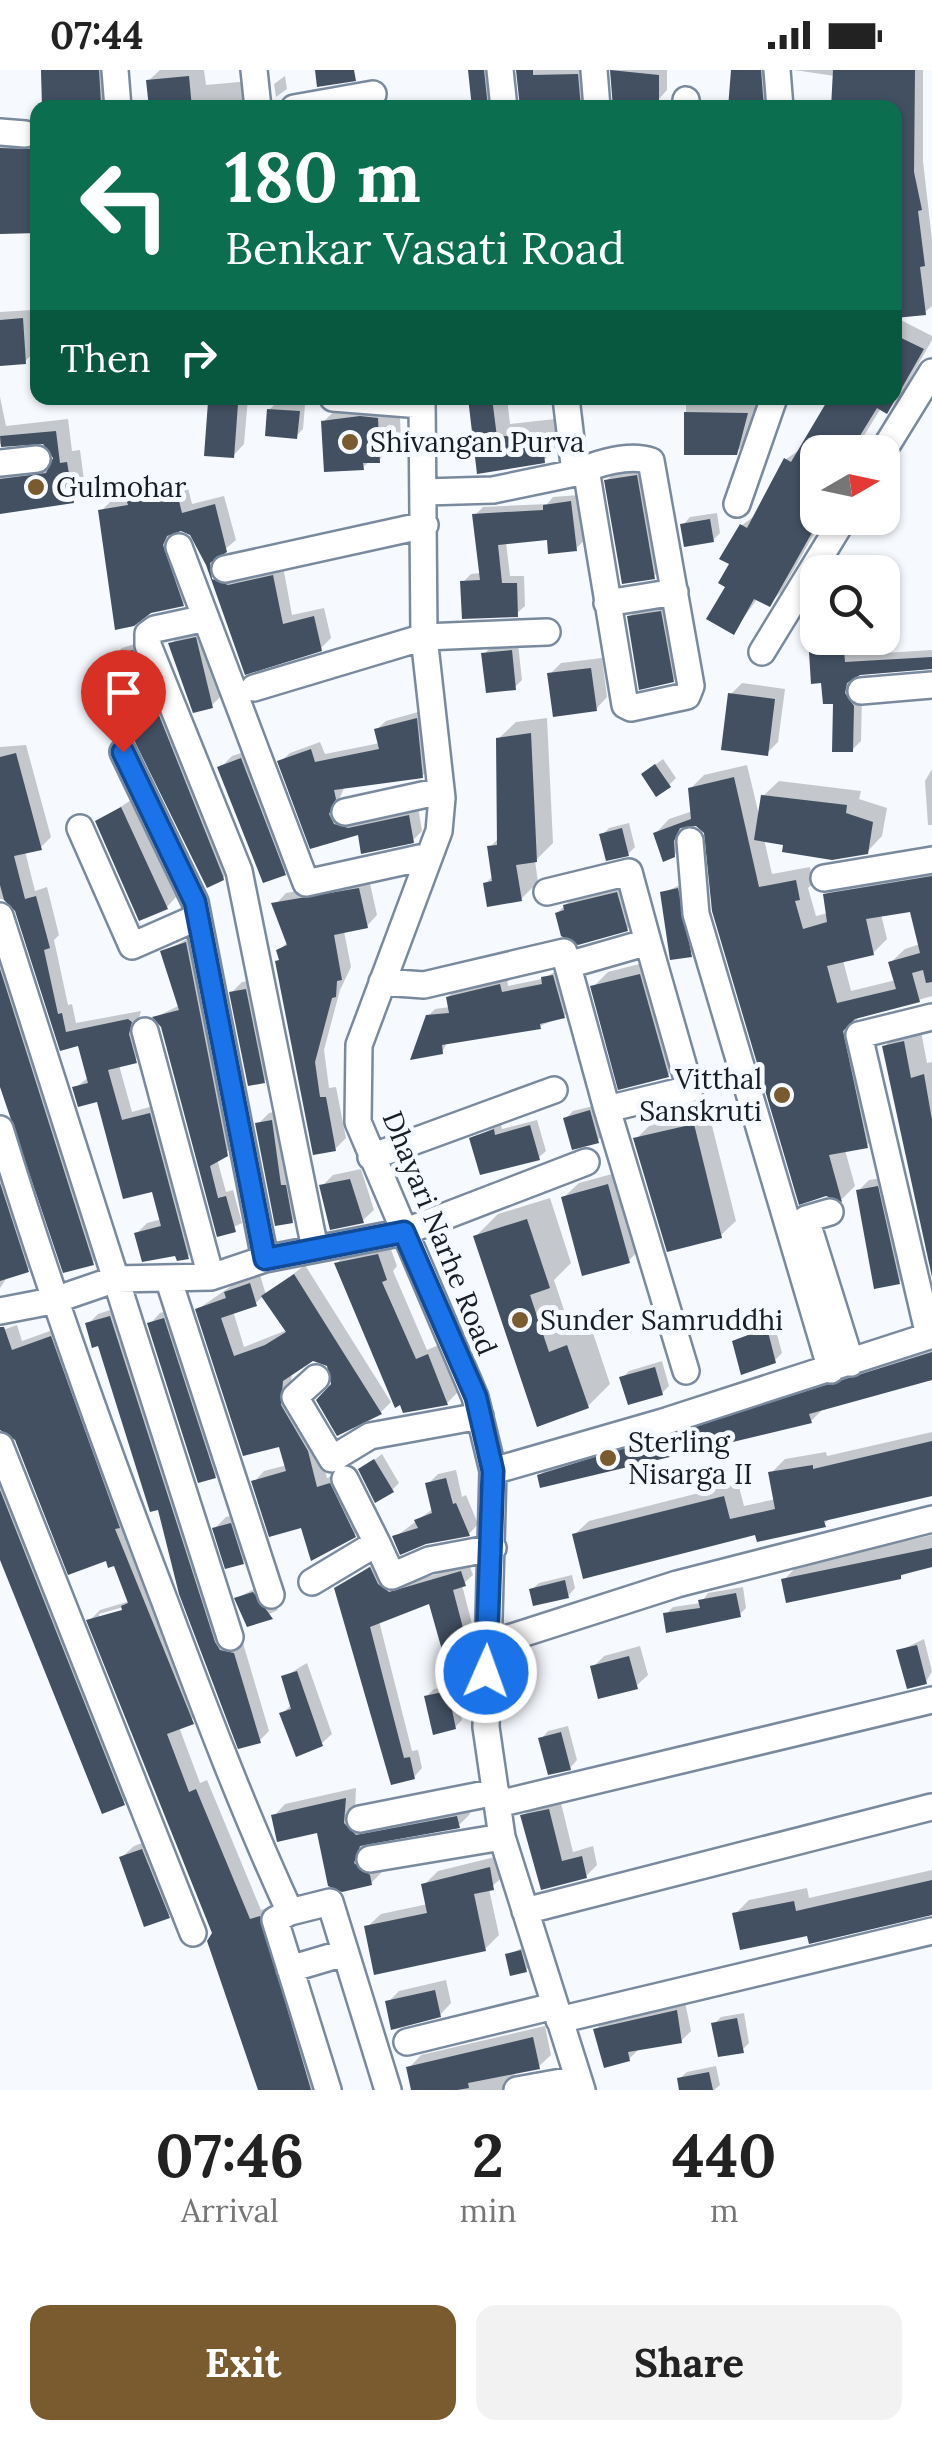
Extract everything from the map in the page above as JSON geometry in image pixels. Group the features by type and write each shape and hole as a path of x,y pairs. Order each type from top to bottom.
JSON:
{"street":[{"path":"115,70 117,100"},
{"path":"254,70 257,100"},
{"path":"500,70 503,100"},
{"path":"594,70 596,100"},
{"path":"777,70 779,100"},
{"path":"331,100 373,91"},
{"path":"894,435 932,372"},
{"name":"Dhayari Narhe Road","path":"421,405 426,525 424,637 441,791 439,831 359,1045 358,1122 480,1416 493,1471 486,1727 502,1837 580,2085"},
{"path":"425,492 493,490 581,471 638,458 651,462 675,592 690,691 687,696 631,708 626,704 581,471 567,405"},
{"path":"736,504 771,405"},
{"path":"0,464 37,459"},
{"path":"225,569 426,525"},
{"path":"762,652 834,535"},
{"path":"179,547 306,883 429,856"},
{"path":"606,604 675,592"},
{"path":"206,618 155,629 148,634 148,645 239,871 316,1249"},
{"path":"254,688 424,637 547,632"},
{"path":"861,691 932,685"},
{"path":"123,752 198,918 265,1259"},
{"path":"345,812 441,791"},
{"path":"80,828 132,946 198,918"},
{"path":"690,841 696,914 841,1366"},
{"path":"824,878 932,860"},
{"path":"547,892 630,872 690,1088 607,1110"},
{"path":"0,916 230,1638"},
{"path":"382,982 424,985 648,942"},
{"path":"561,959 686,1371"},
{"path":"493,1471 930,1336 859,1035 932,1017"},
{"path":"145,1031 211,1277"},
{"path":"371,1157 554,1090"},
{"path":"0,1128 52,1300 222,1759 290,1912"},
{"path":"0,1311 52,1300 116,1279 211,1277 265,1259 404,1232 586,1162"},
{"path":"830,1212 806,1219 841,1366"},
{"path":"168,1278 271,1596"},
{"path":"316,1378 296,1396 332,1459 370,1436 480,1416"},
{"path":"0,1446 193,1932"},
{"path":"345,1480 392,1576 429,1560 493,1548"},
{"path":"487,1646 676,1584 932,1519"},
{"path":"312,1582 377,1543"},
{"path":"360,1818 497,1798 932,1700"},
{"path":"525,1912 931,1807"},
{"path":"370,1859 502,1837"},
{"path":"328,2090 275,1920 329,1901 388,2090"},
{"path":"408,2042 932,1931"},
{"path":"290,1969 344,1953"},
{"path":"516,2090 580,2085"}],"building":[{"path":"41,70 99,70 101,100 42,100"},
{"path":"315,70 354,70 356,81 317,87"},
{"path":"468,70 484,70 487,100 471,100"},
{"path":"516,70 533,70 533,75 578,74 580,100 519,100"},
{"path":"610,70 659,75 659,100 612,100"},
{"path":"731,70 761,70 763,100 729,100"},
{"path":"833,70 915,70 914,172 922,210 918,211 925,266 920,267 926,315 902,317 902,100 831,100"},
{"path":"189,76 191,100 148,100 146,80"},
{"path":"0,148 30,149 30,233 0,234"},
{"path":"23,318 26,364 0,366 0,320"},
{"path":"902,338 924,349 902,388"},
{"path":"208,405 238,405 234,458 204,456"},
{"path":"469,405 493,405 497,437 542,432 545,463 477,474"},
{"path":"825,405 892,405 887,414 877,408 860,435 807,435"},
{"path":"267,409 300,411 297,439 265,436"},
{"path":"684,412 748,413 737,455 684,455"},
{"name":"Shivangan Purva","path":"378,418 380,463 363,463 364,470 324,472 321,421"},
{"name":"Gulmohar","path":"56,431 60,463 67,462 74,503 0,514 0,479 46,473 53,458 43,444 1,447 0,436"},
{"path":"800,447 800,535 811,535 770,607 754,599 734,635 706,619 725,587 718,583 729,564 719,559 740,524 747,528 784,458 791,462"},
{"path":"637,475 655,579 622,584 604,480"},
{"path":"147,490 150,500 177,493 182,513 215,504 227,552 210,563 212,579 228,585 273,575 283,624 314,616 322,651 245,675 206,565 190,535 181,531 167,536 163,545 184,606 151,613 134,626 115,630 98,510 128,505 125,496"},
{"path":"571,501 577,551 548,554 547,540 498,545 502,583 517,583 518,617 462,619 460,581 480,580 472,514 543,510 543,505"},
{"path":"710,519 714,542 684,547 680,524"},
{"path":"661,611 674,682 639,690 627,616"},
{"path":"196,637 213,708 193,713 168,643"},
{"path":"133,650 223,876 224,880 207,888 135,742 123,689 118,690 108,658"},
{"path":"512,650 516,690 486,693 481,653"},
{"path":"809,655 844,655 845,662 932,657 932,669 860,675 847,683 845,693 854,706 853,752 832,752 833,704 823,704 821,683 811,684"},
{"path":"591,668 597,711 553,717 547,673"},
{"path":"728,693 775,699 768,756 721,750"},
{"path":"417,718 423,778 334,790 336,799 329,814 334,824 348,828 409,815 414,843 361,854 358,835 310,849 277,761 311,749 315,762 379,749 374,729"},
{"path":"531,733 537,862 516,865 522,901 487,907 483,883 492,881 487,846 497,845 496,738"},
{"path":"16,753 42,850 14,856 25,899 36,896 50,948 44,950 58,1014 62,1013 66,1032 128,1019 132,1022 129,1034 137,1063 108,1070 122,1120 150,1113 189,1259 177,1261 175,1256 142,1262 134,1233 161,1226 152,1192 123,1199 97,1102 78,1107 72,1087 88,1083 78,1046 60,1051 15,911 4,900 0,885 0,757"},
{"path":"241,758 286,875 263,883 217,767"},
{"path":"655,764 671,787 656,797 641,774"},
{"path":"734,777 759,887 796,880 800,900 795,901 803,929 827,922 823,894 932,876 932,982 926,983 923,970 912,973 920,1002 855,1019 843,1031 868,1148 829,1155 842,1202 826,1196 799,1205 712,911 704,833 696,826 680,828 674,841 675,857 663,862 653,833 691,819 688,788","holes":["910,912 920,953 888,962 896,989 837,1003 827,966 874,955 866,919"]},
{"path":"761,795 847,805 846,813 873,822 868,854 832,860 782,852 783,845 754,840"},
{"path":"121,807 168,909 139,921 95,821"},
{"path":"622,828 629,856 606,861 599,834"},
{"path":"359,888 368,928 334,935 342,980 337,981 336,997 332,998 315,1062 320,1097 326,1097 336,1151 313,1155 275,961 279,960 276,950 287,945 271,903"},
{"path":"678,888 692,957 670,960 660,892"},
{"path":"617,892 628,931 578,945 561,936 555,913 564,910 563,905"},
{"path":"186,942 228,1156 210,1166 218,1198 226,1196 236,1232 217,1237 161,1027 152,1017 179,1010 160,951"},
{"path":"0,969 94,1265 63,1273 0,1087"},
{"path":"640,974 669,1077 618,1090 590,986"},
{"path":"553,975 565,1018 540,1024 541,1029 442,1045 443,1054 410,1060 426,1015 449,1013 446,997 500,984 502,992 542,984 541,977"},
{"path":"246,989 265,1083 248,1086 229,992"},
{"path":"904,1041 911,1078 924,1074 932,1120 932,1277 882,1046"},
{"path":"590,1110 599,1143 572,1150 563,1118"},
{"path":"272,1120 281,1185 286,1185 293,1223 275,1226 255,1123"},
{"path":"694,1124 722,1238 667,1252 633,1138"},
{"path":"530,1125 540,1160 480,1175 469,1138 494,1129 495,1135"},
{"path":"350,1179 364,1223 330,1230 319,1185"},
{"path":"0,1183 29,1272 0,1281"},
{"path":"608,1184 630,1263 582,1276 561,1197"},
{"path":"878,1186 900,1284 874,1289 856,1190"},
{"name":"Sunder Samruddhi","path":"527,1219 550,1288 530,1295 549,1352 567,1345 589,1408 537,1427 473,1236"},
{"path":"378,1254 387,1280 382,1282 416,1359 428,1354 448,1405 403,1413 400,1405 395,1408 334,1263"},
{"path":"294,1274 382,1414 337,1436 316,1400 331,1384 327,1366 313,1361 283,1381 281,1405 308,1451 317,1487 330,1483 356,1537 311,1561 301,1528 269,1537 251,1481 286,1471 279,1447 243,1456 195,1309 226,1298 224,1292 250,1283 257,1306 221,1318 234,1356 265,1345 286,1332 261,1296"},
{"path":"110,1316 215,1642 220,1650 234,1653 261,1743 238,1749 179,1594 158,1510 150,1512 98,1346 92,1348 85,1323"},
{"path":"164,1318 216,1478 198,1483 147,1323"},
{"path":"0,1327 4,1327 12,1350 51,1336 120,1528 115,1529 194,1724 167,1734 189,1792 196,1789 250,1919 260,1916 311,2090 258,2090 207,1941 212,1933 86,1620 122,1610 121,1606 128,1603 114,1566 108,1568 106,1561 68,1575 15,1440 0,1430"},
{"path":"767,1328 776,1363 741,1375 732,1341"},
{"path":"932,1352 932,1380 809,1414 812,1423 540,1488 537,1475"},
{"path":"655,1367 663,1395 628,1405 619,1377"},
{"path":"932,1441 932,1496 824,1521 826,1527 757,1542 755,1535 583,1579 572,1534 724,1496 730,1519 775,1509 768,1472 813,1465 813,1469"},
{"path":"374,1459 394,1492 375,1503 358,1469"},
{"path":"446,1478 453,1504 456,1503 470,1536 426,1544 400,1555 392,1536 418,1528 414,1520 432,1513 425,1483"},
{"path":"0,1490 125,1805 102,1814 0,1560"},
{"path":"231,1523 244,1564 225,1569 212,1528"},
{"path":"932,1548 932,1567 901,1575 901,1579 786,1603 781,1579"},
{"path":"370,1567 378,1584 389,1592 461,1571 466,1586 453,1590 467,1643 442,1650 429,1604 370,1627 404,1758 410,1757 415,1779 391,1785 334,1588"},
{"path":"565,1580 569,1598 533,1606 529,1589"},
{"path":"253,1592 273,1619 247,1627 234,1598"},
{"path":"736,1593 741,1617 666,1633 663,1613 700,1608 698,1600"},
{"path":"917,1645 927,1684 907,1689 896,1650"},
{"path":"629,1656 638,1689 598,1699 590,1666"},
{"path":"297,1671 323,1746 296,1757 279,1713 291,1709 281,1676"},
{"path":"448,1691 456,1729 433,1735 424,1696"},
{"path":"561,1732 571,1770 548,1775 538,1738"},
{"path":"346,1798 344,1823 356,1835 457,1816 460,1828 360,1846 354,1863 370,1875 372,1885 342,1892 328,1886 317,1833 277,1842 271,1815"},
{"path":"549,1809 562,1861 582,1856 587,1878 541,1890 520,1815"},
{"path":"142,1849 170,1918 144,1927 119,1857"},
{"path":"490,1867 494,1890 474,1894 486,1951 374,1975 364,1926 427,1913 421,1884"},
{"path":"932,1880 932,1915 809,1944 807,1936 740,1950 732,1913 794,1901 796,1911"},
{"path":"521,1950 527,1972 510,1976 505,1954"},
{"path":"435,1990 441,2017 391,2030 385,2001"},
{"path":"677,2010 682,2043 628,2052 630,2061 604,2068 593,2029"},
{"path":"737,2018 744,2053 718,2057 711,2023"},
{"path":"533,2037 540,2069 468,2083 469,2088 457,2090 411,2090 406,2067"},
{"path":"709,2072 713,2090 679,2090 677,2078"}],"place":[{"name":"Shivangan Purva","path":"350,442"},
{"name":"Gulmohar","path":"36,487"},
{"name":"Vitthal Sanskruti","path":"782,1095"},
{"name":"Sunder Samruddhi","path":"520,1320"},
{"name":"Sterling Nisarga II","path":"608,1458"}],"route":[{"path":"123,752 195,902 265,1259 404,1232 476,1397 493,1471 486,1672"}]}
